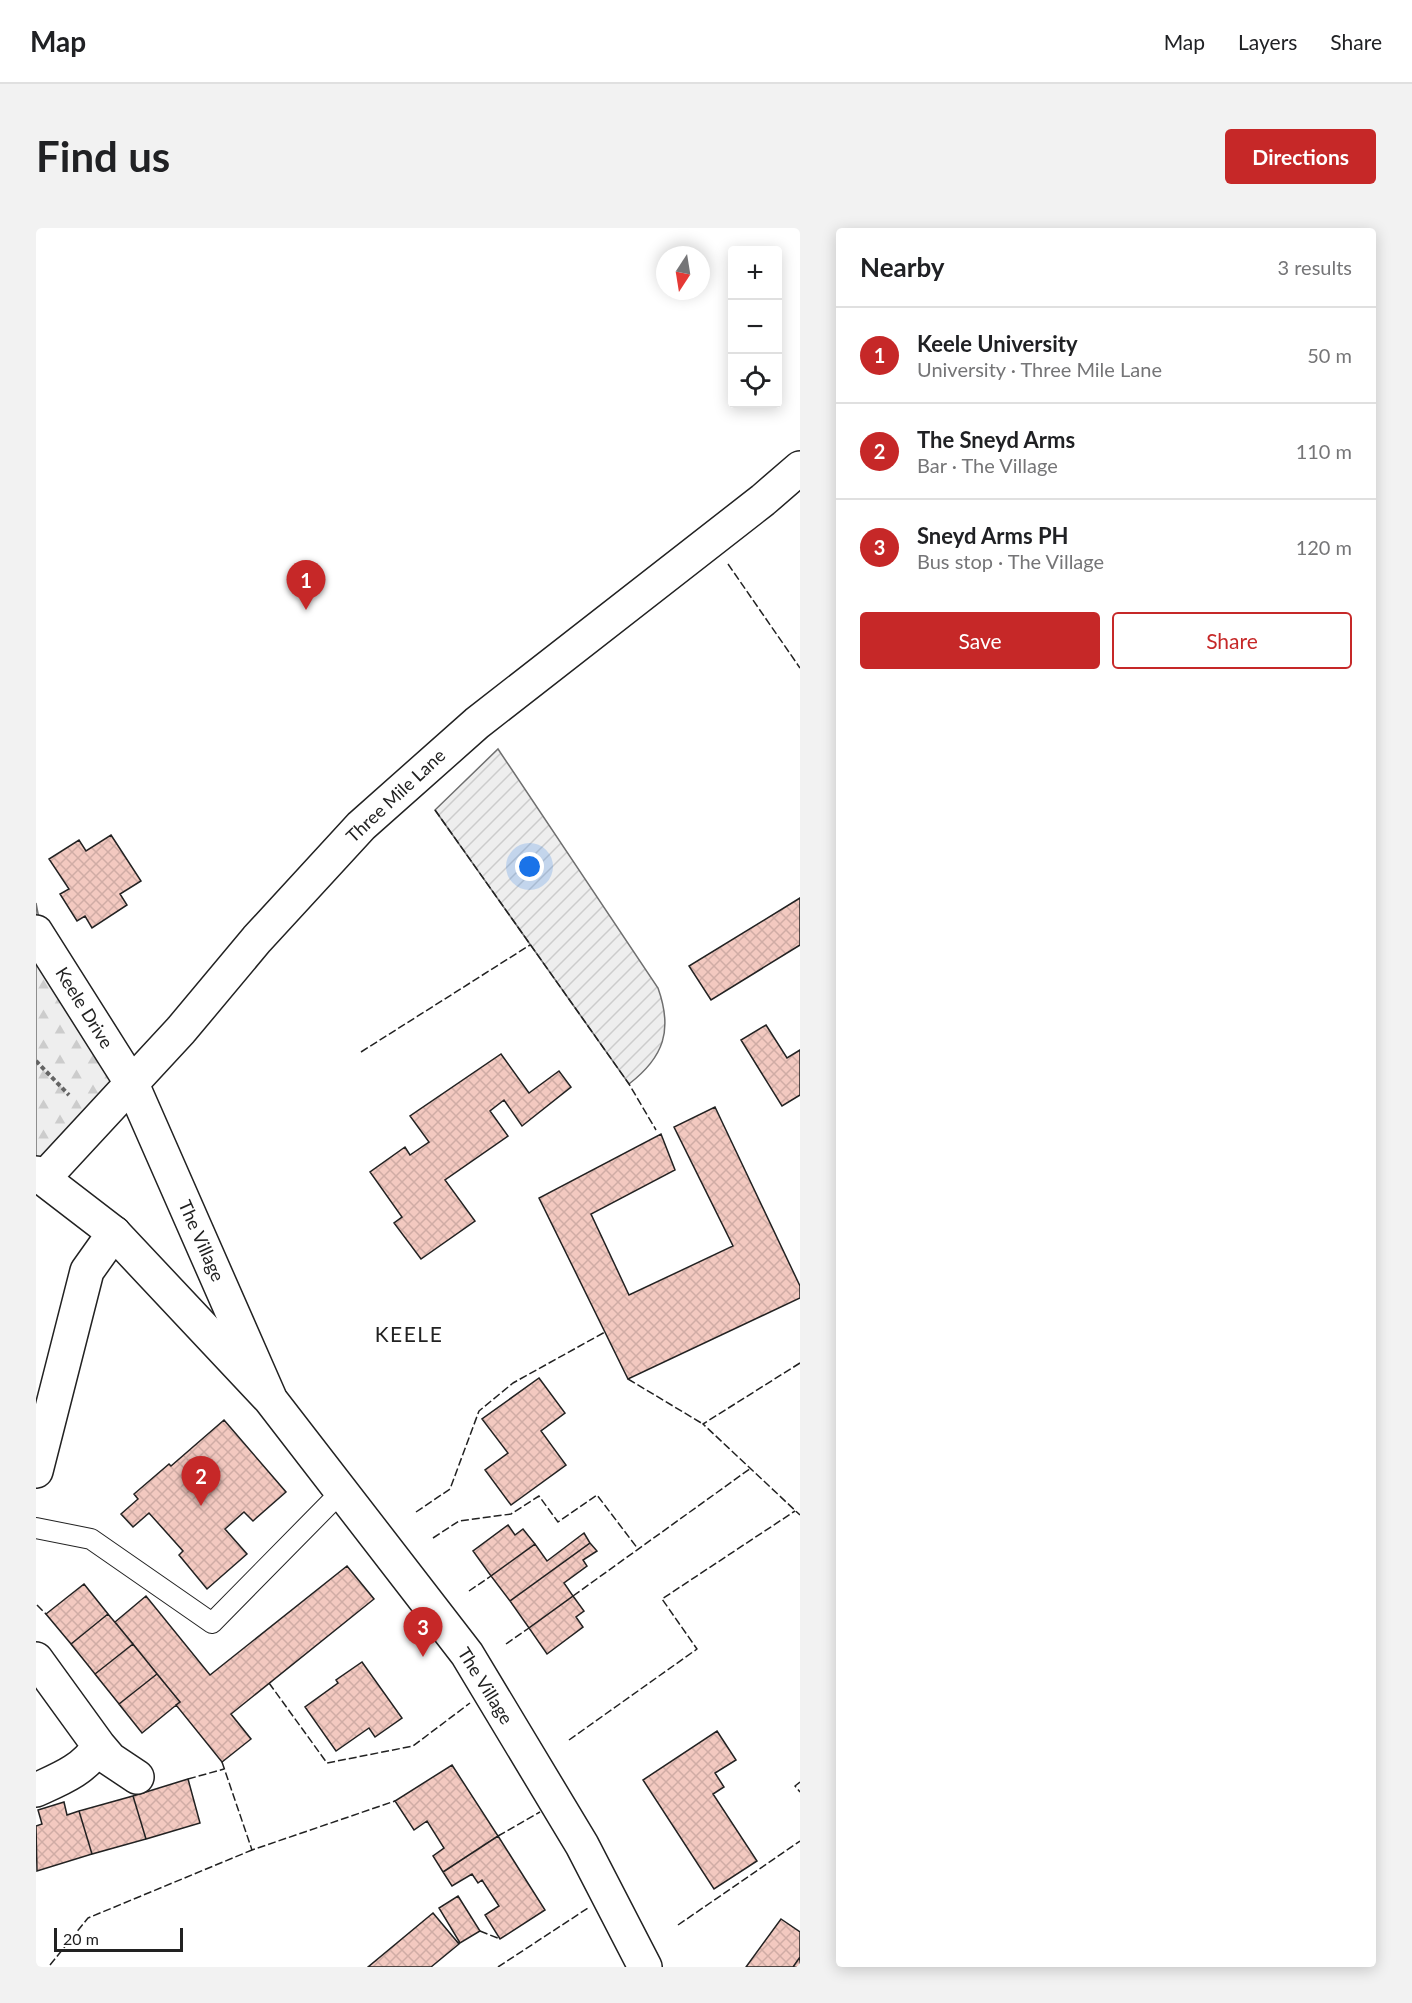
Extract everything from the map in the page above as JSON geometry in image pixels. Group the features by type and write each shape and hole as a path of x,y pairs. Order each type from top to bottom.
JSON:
{"street":[{"name":"Three Mile Lane","path":"40,1176 132,1084 182,1030 257,939 361,826 477,723 763,500 800,468"},
{"name":"Keele Drive","path":"36,932 132,1084"},
{"name":"The Village","path":"132,1084 270,1399"},
{"name":"The Village","path":"40,1176 114,1233 270,1399 467,1654 582,1845 640,1965"},
{"path":"36,1471 87,1271 114,1233"},
{"path":"36,1659 110,1759 137,1777"},
{"path":"36,1790 66,1776 90,1761 99,1746"}],"lane":[{"path":"36,1528 91,1539 212,1623 341,1492"}],"green space":[{"path":"498,749 658,988 665,1017 662,1042 650,1064 629,1084 435,810"},
{"path":"36,903 44,945 132,1084 36,1173"}],"building":[{"path":"111,835 141,881 120,894 127,905 92,928 85,916 77,921 60,894 69,889 49,859 79,840 86,851"},
{"path":"800,898 800,945 711,1000 689,966"},
{"path":"766,1025 787,1058 800,1050 800,1095 782,1106 741,1040"},
{"path":"501,1054 529,1093 559,1071 571,1087 522,1126 504,1100 490,1111 508,1136 445,1180 475,1221 421,1259 394,1223 402,1217 370,1172 405,1147 410,1155 429,1142 410,1116"},
{"path":"715,1107 800,1286 800,1298 628,1379 539,1198 661,1134 675,1170 591,1214 629,1295 733,1246 674,1127"},
{"path":"539,1378 565,1413 541,1431 566,1465 511,1505 485,1470 508,1453 482,1419"},
{"path":"224,1420 286,1492 253,1521 244,1512 225,1529 247,1554 207,1589 179,1555 183,1551 149,1513 133,1527 121,1514 138,1499 134,1494 169,1464 171,1466"},
{"path":"508,1525 515,1535 523,1529 535,1544 491,1576 473,1551"},
{"path":"584,1533 590,1543 510,1601 491,1576 535,1544 547,1561"},
{"path":"590,1543 597,1551 583,1560 587,1566 564,1583 573,1596 529,1628 510,1601"},
{"path":"347,1566 374,1599 231,1714 251,1739 222,1762 176,1705 180,1702 115,1622 146,1596 210,1675"},
{"path":"84,1584 108,1614 71,1644 46,1614"},
{"path":"573,1596 584,1611 576,1617 583,1627 547,1654 529,1628"},
{"path":"108,1614 133,1644 95,1674 71,1644"},
{"path":"133,1644 157,1674 119,1704 95,1674"},
{"path":"362,1662 402,1718 375,1737 369,1728 336,1751 305,1707 338,1683 336,1680"},
{"path":"157,1674 180,1702 142,1733 119,1704"},
{"path":"717,1731 736,1760 715,1773 724,1787 713,1794 757,1861 714,1889 643,1780"},
{"path":"452,1765 498,1836 443,1872 433,1856 444,1848 427,1821 414,1830 395,1801"},
{"path":"188,1779 200,1823 146,1839 133,1796"},
{"path":"133,1796 146,1839 92,1854 79,1811"},
{"path":"64,1802 67,1815 79,1811 92,1854 37,1871 36,1826 42,1824 38,1810"},
{"path":"498,1836 545,1910 500,1939 485,1915 499,1906 482,1880 478,1883 472,1874 452,1886 443,1872"},
{"path":"458,1896 480,1931 460,1943 439,1908"},
{"path":"433,1913 459,1944 431,1967 368,1967"},
{"path":"781,1919 800,1932 800,1957 793,1967 746,1967"},
{"path":"800,1957 800,1967 793,1967"}],"fence":[{"path":"728,564 800,668"},
{"path":"435,810 629,1084 656,1130"},
{"path":"361,1052 530,945"},
{"path":"416,1512 450,1489 479,1411 513,1383 605,1332"},
{"path":"800,1363 703,1424 800,1515"},
{"path":"628,1379 703,1424"},
{"path":"573,1596 751,1468"},
{"path":"433,1538 459,1521 511,1514 539,1496 558,1522 597,1495 638,1549"},
{"path":"569,1740 697,1649 662,1599 795,1511"},
{"path":"469,1591 491,1576"},
{"path":"37,1605 46,1614"},
{"path":"506,1644 529,1628"},
{"path":"269,1683 327,1763 413,1746 470,1703"},
{"path":"222,1762 252,1850 395,1801"},
{"path":"188,1779 224,1769"},
{"path":"800,1782 795,1786 800,1792"},
{"path":"498,1836 540,1812"},
{"path":"678,1925 800,1841"},
{"path":"50,1965 88,1918 252,1850"},
{"path":"498,1967 588,1908"},
{"path":"480,1931 500,1939"}],"place":[{"name":"Keele University","path":"306,610"},
{"name":"The Sneyd Arms","path":"201,1506"},
{"name":"Sneyd Arms PH","path":"423,1657"}],"district":[{"name":"KEELE","path":"409,1335"}]}
